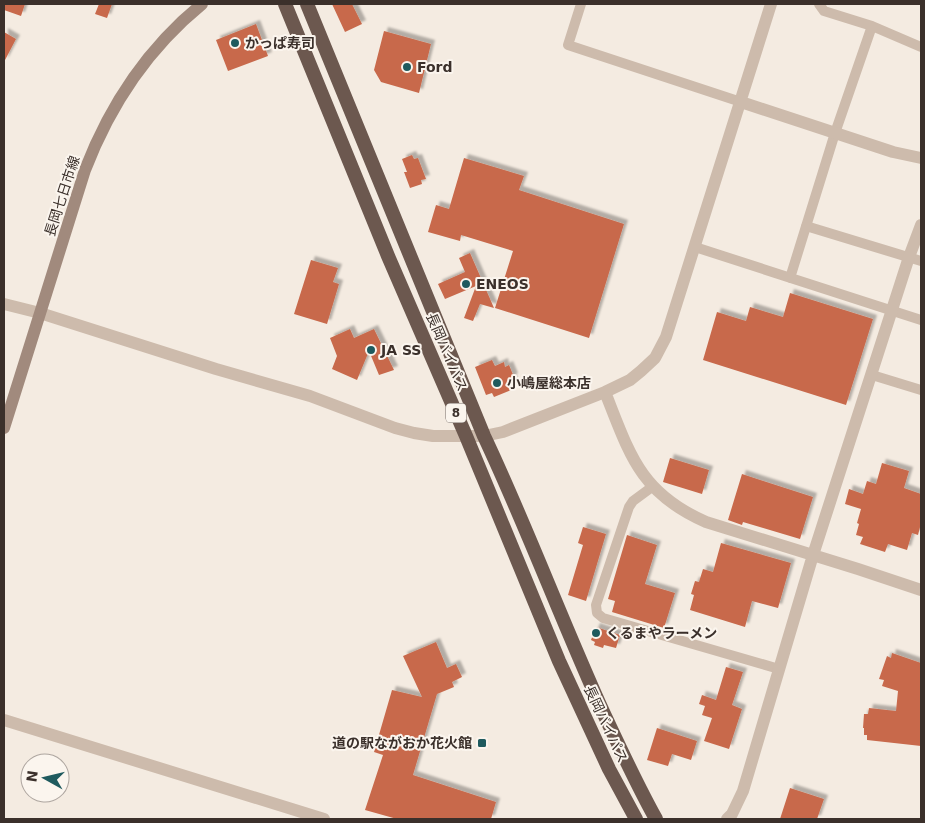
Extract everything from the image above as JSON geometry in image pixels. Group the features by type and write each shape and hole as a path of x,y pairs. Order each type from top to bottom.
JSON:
{"highway":[{"name":"長岡バイパス","path":"285,4 388,256 466,436 559,661 609,769 636,819"},
{"name":"長岡バイパス","path":"307,4 484,436 506,482 581,662 627,764 656,819"}],"main road":[{"name":"長岡七日市線","path":"4,428 85,170 98,138 118,101 148,58 195,6"}],"street":[{"path":"581,4 568,46 893,152 921,158"},
{"path":"4,304 40,313 216,369 310,396 414,433 433,436 484,436 503,432 605,392 630,380 655,358 666,337 771,4"},
{"path":"819,4 824,11 872,26 921,48"},
{"path":"790,278 834,133 872,26"},
{"path":"727,819 732,814 743,791 814,555 872,374 893,311 915,259 921,225"},
{"path":"806,226 915,259"},
{"path":"695,247 921,320"},
{"path":"872,374 921,390"},
{"path":"605,392 639,470 652,487 669,502 686,513 706,522 921,590"},
{"path":"652,487 633,501 629,507 596,605 597,613 603,618 779,669"},
{"path":"4,720 324,819"}],"building":[{"path":"4,4 25,4 21,16 4,10"},
{"path":"99,4 112,4 107,18 95,14"},
{"path":"332,4 352,4 362,24 345,32"},
{"path":"256,24 268,56 228,71 216,40"},
{"path":"384,31 431,44 419,93 381,82 374,70"},
{"path":"4,32 16,39 4,62"},
{"path":"412,155 414,159 418,158 426,179 421,180 422,184 410,188 404,172 407,172 402,159"},
{"path":"464,158 524,176 519,190 624,224 589,338 495,308 513,251 461,235 460,241 428,232 436,205 449,209"},
{"path":"470,253 494,308 480,304 473,321 464,318 476,286 445,299 438,284 465,272 459,258"},
{"path":"311,260 338,268 333,282 339,284 327,324 294,314"},
{"path":"790,293 873,319 846,405 703,360 717,312 746,321 750,307 783,317"},
{"path":"350,329 354,338 374,329 394,370 379,375 369,351 357,380 332,369 337,356 330,338"},
{"path":"492,360 495,366 504,362 505,367 509,365 516,388 494,397 492,393 486,395 475,367"},
{"path":"670,458 709,470 702,494 663,482"},
{"path":"882,463 909,471 904,488 921,494 921,523 918,535 912,533 907,550 888,544 885,552 860,544 863,537 856,535 861,509 845,504 849,489 863,494 867,481 876,484"},
{"path":"742,474 813,497 800,539 743,522 742,525 728,520"},
{"path":"583,527 606,534 586,601 568,595 583,545 578,543"},
{"path":"627,535 657,545 645,584 675,593 664,628 612,612 615,601 608,599"},
{"path":"721,543 791,563 778,608 752,601 745,627 690,610 694,595 691,594 695,581 699,582 703,569 713,572"},
{"path":"596,627 620,635 616,648 604,645 603,648 594,645 595,642 591,640"},
{"path":"436,642 447,668 456,664 462,677 452,682 454,687 437,694 413,775 496,802 491,819 397,819 365,810 383,755 374,752 392,690 422,697 403,656"},
{"path":"892,653 921,663 921,746 867,740 867,735 864,735 864,714 868,714 869,708 896,711 898,691 882,686 884,680 879,679 887,656 891,658"},
{"path":"726,667 743,672 732,705 742,709 729,749 704,741 712,718 702,715 705,706 699,704 702,695 716,700"},
{"path":"657,728 697,741 691,760 672,754 668,766 647,760"},
{"path":"790,788 824,799 817,819 780,819"}],"place":[{"name":"かっぱ寿司","path":"235,43"},
{"name":"Ford","path":"407,67"},
{"name":"ENEOS","path":"466,284"},
{"name":"JA SS","path":"371,350"},
{"name":"小嶋屋総本店","path":"497,383"},
{"name":"くるまやラーメン","path":"596,633"},
{"name":"道の駅ながおか花火館","path":"482,743"}]}
